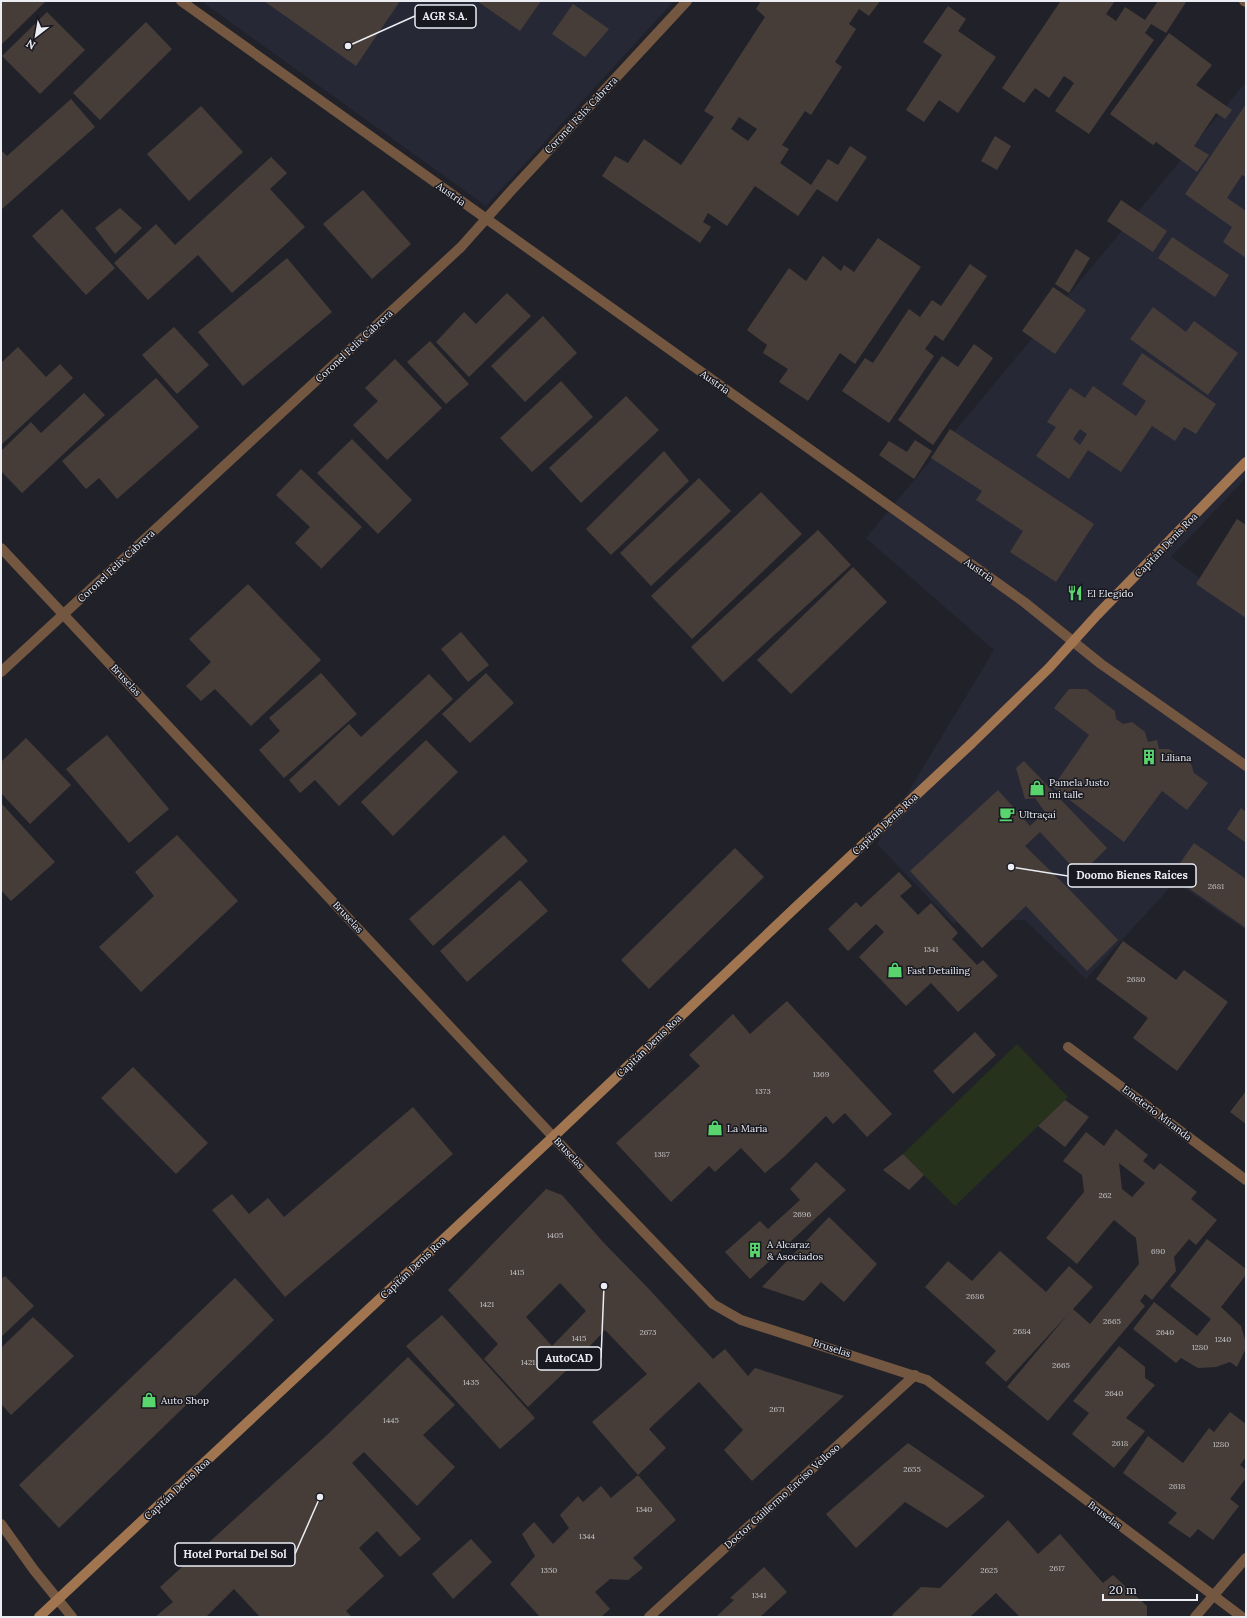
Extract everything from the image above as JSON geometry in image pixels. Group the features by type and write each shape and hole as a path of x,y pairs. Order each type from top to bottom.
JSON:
{"main road":[{"name":"Capitán Denis Roa","path":"39,1617 59,1600 553,1137 801,901 972,743 1048,668 1246,462"}],"street":[{"name":"Austria","path":"181,1 1024,602 1072,642 1246,766"},
{"name":"Coronel Felix Cabrera","path":"1,672 461,247 687,1"},
{"name":"Bruselas","path":"1,548 553,1137 713,1304 741,1320 927,1380 1212,1596 1242,1617"},
{"name":"Emeterio Miranda","path":"1068,1047 1246,1180"},
{"name":"Doctor Guillermo Enciso Velloso","path":"649,1617 915,1375"},
{"path":"1,1524 34,1570 72,1617"},
{"path":"1195,1617 1246,1558"}],"shaded area":[{"path":"201,1 674,1 486,206"},
{"path":"1246,82 1246,478 1171,557 1246,611 1246,930 1175,882 1086,979 1025,920 953,923 877,844 994,650 866,538"}],"green space":[{"path":"1017,1044 1068,1097 955,1206 903,1154"}],"building":[{"path":"1,1 46,1 1,45"},
{"path":"264,1 400,1 356,66"},
{"path":"477,1 541,1 520,31"},
{"path":"761,1 880,1 869,16 859,9 849,24 856,29 835,62 842,67 811,115 805,111 782,145 789,149 780,163 811,185 828,159 838,165 850,146 867,157 837,202 817,189 798,216 755,186 727,226 708,213 703,222 711,227 700,243 602,176 615,156 628,163 644,139 681,165 714,117 704,111 765,17 756,9","holes":["739,117 757,129 748,141 731,129"]},
{"path":"1058,1 1115,1 1106,14 1116,21 1125,7 1145,20 1158,1 1186,2 1166,33 1151,24 1145,33 1154,40 1089,134 1055,111 1074,83 1064,76 1049,98 1035,88 1024,103 1002,88 1060,2"},
{"path":"573,4 609,29 585,57 552,34"},
{"path":"948,6 966,19 958,31 996,57 958,113 939,100 924,122 906,110 942,55 923,42"},
{"path":"47,12 85,50 40,94 2,56"},
{"path":"146,22 172,49 100,120 73,93"},
{"path":"1169,33 1212,65 1196,85 1232,110 1225,119 1216,113 1194,146 1209,155 1197,172 1156,142 1153,145 1110,114"},
{"path":"71,99 95,127 2,209 1,150 7,156"},
{"path":"1246,104 1246,177 1242,175 1227,198 1246,211 1246,258 1223,242 1232,227 1185,194"},
{"path":"201,106 243,152 189,201 147,154"},
{"path":"995,136 1011,146 997,170 981,161"},
{"path":"271,157 287,173 270,189 305,227 232,293 198,255 148,300 114,263 156,224 175,245"},
{"path":"363,190 411,244 372,279 323,224"},
{"path":"1121,200 1167,231 1153,252 1107,221"},
{"path":"120,208 142,228 115,254 95,228"},
{"path":"62,209 115,268 86,295 32,236"},
{"path":"1172,237 1229,275 1215,297 1158,258"},
{"path":"878,238 921,267 855,364 840,353 808,401 779,382 788,369 763,353 767,345 747,330 789,268 806,281 823,256 841,271 844,265 854,272"},
{"path":"1076,249 1090,258 1069,293 1055,284"},
{"path":"287,258 332,312 243,386 198,332"},
{"path":"970,264 987,276 943,341 935,335 925,349 934,356 889,423 842,391 865,358 873,363 909,309 920,317 932,300 941,306"},
{"path":"1053,287 1086,310 1055,354 1022,331"},
{"path":"507,293 531,316 469,377 436,342 464,312 476,324"},
{"path":"1153,307 1186,332 1194,321 1238,353 1208,395 1130,339"},
{"path":"543,316 577,353 525,402 491,366"},
{"path":"174,327 209,365 177,394 142,355"},
{"path":"430,341 469,384 446,404 407,362"},
{"path":"974,344 993,358 933,445 898,420 942,356 958,367"},
{"path":"18,347 46,377 60,364 73,378 1,445 1,363"},
{"path":"1142,353 1216,404 1196,434 1184,427 1175,441 1152,426 1121,472 1088,450 1069,479 1036,456 1056,427 1047,422 1070,388 1085,398 1093,386 1136,416 1146,401 1122,384","holes":["1080,429 1087,434 1080,445 1073,439"]},
{"path":"395,359 442,408 387,460 353,425 378,401 365,388"},
{"path":"156,378 199,427 117,499 99,478 86,489 62,461"},
{"path":"561,381 593,417 532,472 500,438"},
{"path":"84,393 105,415 22,493 1,471 1,451 31,422 41,433"},
{"path":"626,396 659,430 581,503 549,468"},
{"path":"950,429 1094,524 1056,582 1010,552 1023,531 976,500 982,491 931,458"},
{"path":"352,439 412,500 378,534 317,473"},
{"path":"915,440 932,451 914,479 879,455 889,441 907,452"},
{"path":"664,451 689,481 611,555 586,529"},
{"path":"301,469 362,527 320,570 321,568 295,543 310,527 276,495"},
{"path":"699,478 731,511 651,586 620,553"},
{"path":"761,492 802,534 692,639 651,596"},
{"path":"1237,519 1246,525 1246,618 1196,584"},
{"path":"818,530 851,565 723,682 691,647"},
{"path":"853,567 887,602 791,694 757,660"},
{"path":"248,584 321,660 251,726 215,689 201,701 186,686 211,662 189,639"},
{"path":"461,632 489,665 468,682 441,649"},
{"path":"321,673 357,714 284,778 259,750 280,731 269,718"},
{"path":"486,673 514,703 470,743 442,714"},
{"path":"429,674 453,699 339,806 315,780 300,793 289,780 349,724 361,737"},
{"path":"1069,689 1086,689 1115,711 1116,719 1123,724 1132,722 1145,732 1148,742 1157,740 1159,749 1169,749 1191,764 1194,773 1208,783 1187,810 1162,791 1124,842 1053,787 1089,735 1054,708"},
{"path":"107,735 169,809 129,843 66,769"},
{"path":"26,738 71,785 30,824 1,793 1,762"},
{"path":"426,740 458,772 393,836 361,802"},
{"path":"1024,761 1107,848 1080,875 1040,832 1025,846 1118,940 1087,971 1026,906 982,948 910,871 998,790 1030,826 1045,812 1035,798 1025,799 1016,768"},
{"path":"1,803 55,862 11,901 1,890"},
{"path":"1241,808 1246,812 1246,843 1227,829"},
{"path":"177,835 238,901 141,992 99,947 154,896 135,872"},
{"path":"504,835 528,861 433,946 409,919"},
{"path":"1194,843 1246,879 1246,928 1171,876"},
{"path":"735,848 764,877 649,989 621,960"},
{"path":"899,872 912,886 900,896 918,915 931,903 958,933 952,939 977,965 983,960 998,976 958,1012 931,983 906,1006 859,957 884,932 876,924 848,951 828,929 856,902 861,907"},
{"path":"520,880 548,911 467,982 440,951"},
{"path":"1123,941 1176,980 1184,970 1228,1002 1177,1071 1133,1038 1148,1018 1096,979"},
{"path":"787,1001 892,1114 867,1137 845,1113 833,1124 826,1116 784,1157 765,1173 741,1148 715,1172 709,1166 671,1202 616,1143 700,1066 689,1055 733,1014 750,1034"},
{"path":"975,1032 996,1055 953,1094 933,1071"},
{"path":"133,1067 208,1143 176,1174 101,1098"},
{"path":"1246,1091 1246,1124 1230,1112"},
{"path":"1065,1100 1089,1117 1065,1147 1038,1126"},
{"path":"413,1107 453,1154 285,1297 212,1210 232,1194 249,1214 268,1198 284,1217"},
{"path":"1116,1129 1148,1155 1143,1161 1154,1170 1160,1163 1197,1192 1191,1199 1217,1220 1196,1245 1189,1239 1174,1257 1176,1271 1152,1300 1145,1294 1140,1301 1145,1306 1048,1421 1007,1387 1069,1313 1006,1382 985,1363 996,1351 925,1287 948,1261 972,1281 1000,1251 1046,1292 1069,1266 1093,1287 1073,1309 1090,1324 1139,1264 1136,1238 1114,1220 1077,1264 1046,1238 1084,1192 1082,1175 1063,1161 1086,1132 1104,1146","holes":["1119,1163 1145,1183 1132,1197 1122,1189"]},
{"path":"903,1154 924,1175 909,1190 883,1170"},
{"path":"816,1162 846,1190 750,1279 725,1252 760,1221 768,1229 800,1200 790,1189"},
{"path":"546,1189 562,1195 603,1242 648,1288 713,1359 725,1349 748,1376 755,1368 844,1396 752,1481 724,1450 743,1430 699,1382 649,1429 666,1448 638,1475 592,1422 647,1374 605,1330 571,1366 528,1407 484,1359 498,1344 448,1290","holes":["560,1283 586,1311 552,1346 526,1317"]},
{"path":"829,1217 877,1264 844,1302 821,1282 804,1301 762,1287"},
{"path":"1207,1239 1246,1269 1246,1275 1221,1307 1241,1326 1246,1343 1246,1348 1237,1367 1230,1362 1216,1367 1198,1368 1181,1358 1176,1363 1133,1329 1154,1302 1197,1336 1211,1319 1170,1286"},
{"path":"5,1276 34,1306 1,1337 1,1279"},
{"path":"235,1278 274,1320 59,1528 19,1485"},
{"path":"442,1315 535,1418 500,1449 406,1346"},
{"path":"33,1317 74,1356 11,1415 1,1404 1,1348"},
{"path":"1119,1346 1145,1367 1145,1378 1155,1385 1126,1418 1145,1431 1114,1468 1072,1434 1089,1413 1073,1401"},
{"path":"408,1357 455,1405 423,1435 455,1467 417,1506 364,1452 352,1463 421,1539 400,1557 377,1531 359,1548 384,1576 346,1611 352,1617 260,1617 234,1589 206,1617 155,1617 173,1602 160,1587 327,1435"},
{"path":"1230,1412 1246,1424 1246,1457 1240,1465 1246,1470 1246,1478 1230,1499 1239,1506 1213,1540 1198,1529 1190,1538 1168,1523 1177,1513 1123,1473 1148,1436 1183,1463 1209,1428 1214,1432"},
{"path":"908,1443 985,1496 947,1528 905,1502 856,1548 826,1514"},
{"path":"638,1475 676,1520 633,1558 643,1568 628,1580 610,1579 595,1592 610,1609 601,1617 540,1617 510,1584 535,1556 522,1534 534,1522 553,1544 569,1528 560,1515 578,1496 583,1502 601,1486 611,1498"},
{"path":"1008,1520 1038,1554 1060,1534 1103,1583 1113,1575 1147,1606 1147,1617 1020,1617 996,1593 970,1617 894,1617 892,1615 921,1587 940,1588"},
{"path":"471,1539 492,1562 453,1599 432,1574"},
{"path":"764,1567 787,1592 760,1617 716,1617 734,1600 730,1598"}],"place":[{"name":"AGR S.A.","path":"348,46"},
{"name":"El Elegido","path":"1075,593"},
{"name":"Liliana","path":"1149,757"},
{"name":"Pamela Justo mi talle","path":"1037,788"},
{"name":"Ultraçaí","path":"1007,814"},
{"name":"Doomo Bienes Raices","path":"1011,867"},
{"name":"Fast Detailing","path":"895,970"},
{"name":"La Maria","path":"715,1128"},
{"name":"A Alcaraz & Asociados","path":"755,1250"},
{"name":"AutoCAD","path":"604,1286"},
{"name":"Auto Shop","path":"149,1400"},
{"name":"Hotel Portal Del Sol","path":"320,1497"}]}
